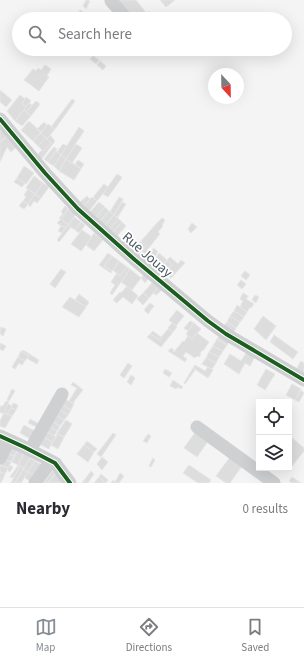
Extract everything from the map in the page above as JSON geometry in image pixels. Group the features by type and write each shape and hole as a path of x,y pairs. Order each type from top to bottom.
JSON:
{"street":[{"path":"112,0 111,1 121,12"},
{"name":"Rue Jouay","path":"0,119 78,209 135,260 208,321 226,334 304,380"},
{"path":"30,450 62,394"},
{"path":"197,427 274,483"},
{"path":"0,458 5,438 56,463 70,483"},
{"path":"36,483 51,461"}],"building":[{"path":"86,0 90,1 86,9 83,6"},
{"path":"118,0 136,0 145,12 127,12"},
{"path":"160,0 175,0 166,7"},
{"path":"93,56 99,60 96,64 90,59"},
{"path":"100,61 106,66 103,70 97,65"},
{"path":"45,65 51,69 47,76 49,77 39,91 24,80 33,69 36,71 38,68 41,70"},
{"path":"0,90 12,100 6,107 0,102"},
{"path":"20,95 25,99 22,104 26,107 15,121 7,111"},
{"path":"26,97 31,101 26,107 22,104"},
{"path":"72,99 75,101 55,129 51,127"},
{"path":"36,101 40,104 31,116 26,112"},
{"path":"29,103 32,105 26,112 24,110"},
{"path":"24,110 31,116 22,126 15,121"},
{"path":"29,121 41,132 33,141 21,130"},
{"path":"44,122 47,125 41,133 37,129"},
{"path":"0,124 9,135 0,142"},
{"path":"48,124 55,129 47,139 41,133"},
{"path":"79,127 84,131 66,159 61,155"},
{"path":"41,133 46,138 38,146 33,141"},
{"path":"9,135 18,146 11,152 7,147 0,162 0,142"},
{"path":"50,135 55,141 41,160 37,155 51,143 47,139"},
{"path":"46,138 51,143 43,151 38,146"},
{"path":"63,144 67,146 61,155 57,152"},
{"path":"76,144 82,148 72,163 66,159"},
{"path":"54,147 57,149 48,162 44,159"},
{"path":"56,151 61,155 54,166 48,162"},
{"path":"61,155 66,159 59,171 54,166"},
{"path":"66,159 81,169 74,180 59,171"},
{"path":"78,160 84,164 81,169 75,164"},
{"path":"24,166 34,173 26,184 17,178"},
{"path":"117,174 122,177 108,197 103,194"},
{"path":"34,176 43,183 35,194 26,188"},
{"path":"17,178 25,183 22,187 14,182"},
{"path":"43,183 49,187 41,198 35,194"},
{"path":"104,184 108,187 97,201 94,196"},
{"path":"28,189 35,194 28,204 23,201 26,197 24,195"},
{"path":"35,194 41,198 37,203 34,201 30,207 28,204"},
{"path":"87,196 90,199 84,206 80,202"},
{"path":"92,197 97,201 89,211 84,206"},
{"path":"119,197 123,199 114,215 110,212"},
{"path":"23,201 28,204 24,209 19,206"},
{"path":"99,202 105,207 96,217 90,212"},
{"path":"122,202 126,204 117,218 114,215"},
{"path":"65,206 68,209 61,219 59,218 63,214 61,212"},
{"path":"105,207 109,211 100,221 96,217"},
{"path":"68,209 76,214 69,225 61,219"},
{"path":"109,211 114,215 105,225 100,221"},
{"path":"114,215 119,219 109,229 105,225"},
{"path":"74,217 81,222 75,230 68,225"},
{"path":"162,218 165,220 162,225 163,226 158,232 160,234 147,250 150,253 144,260 139,255 146,246 141,241"},
{"path":"61,219 69,225 63,227 57,223"},
{"path":"119,219 122,222 113,232 109,229"},
{"path":"81,222 85,225 79,233 75,230"},
{"path":"122,222 126,226 117,236 113,232"},
{"path":"192,223 197,227 191,233 188,229"},
{"path":"68,225 71,227 59,242 57,240"},
{"path":"61,226 66,227 62,233 58,231"},
{"path":"82,230 92,237 81,251 71,244"},
{"path":"94,233 103,240 94,251 86,245"},
{"path":"141,241 146,246 139,255 134,251"},
{"path":"154,248 158,252 148,261 146,258"},
{"path":"108,253 112,256 104,266 112,271 111,273 99,265"},
{"path":"159,253 167,260 157,271 152,267 158,260 156,257"},
{"path":"112,256 119,261 112,271 104,266"},
{"path":"170,257 178,264 181,260 185,263 171,278 168,276 167,278 164,275 172,265 167,260"},
{"path":"167,260 172,265 163,276 157,271"},
{"path":"119,261 127,267 120,276 113,270"},
{"path":"127,267 130,269 112,295 110,293 115,285 111,282 117,273 120,276"},
{"path":"61,269 66,272 55,288 50,284"},
{"path":"130,269 141,278 132,290 121,282"},
{"path":"245,271 250,275 246,280 241,276"},
{"path":"145,273 148,279 145,283 141,278"},
{"path":"241,280 246,284 242,289 237,285"},
{"path":"153,282 158,287 149,298 143,293"},
{"path":"127,286 138,296 132,304 123,297 117,303 113,300 120,292 121,293"},
{"path":"158,287 162,290 156,295 153,293"},
{"path":"143,293 149,298 143,305 137,299"},
{"path":"243,293 248,296 246,299 254,304 247,312 240,307 243,301 240,299"},
{"path":"79,294 89,302 86,307 75,300"},
{"path":"255,295 259,297 256,303 252,300"},
{"path":"70,297 86,307 79,317 62,307"},
{"path":"150,303 154,306 148,314 144,310"},
{"path":"237,305 247,312 244,317 234,311"},
{"path":"177,310 184,316 176,326 169,320"},
{"path":"234,311 244,317 240,322 230,316"},
{"path":"230,316 240,322 236,328 227,322"},
{"path":"263,316 276,326 266,340 254,329"},
{"path":"190,321 194,323 188,331 184,328"},
{"path":"227,322 236,328 233,334 223,327"},
{"path":"172,323 177,327 173,332 168,328"},
{"path":"194,323 201,329 192,339 186,334"},
{"path":"1,327 6,329 3,336 0,334"},
{"path":"169,328 173,332 161,347 147,337 150,334 160,340"},
{"path":"153,331 162,338 160,340 150,334"},
{"path":"197,333 209,342 203,351 202,350 199,357 197,356 195,358 186,352 183,356 187,359 185,362 168,351 171,348 174,352 188,336 192,339"},
{"path":"220,334 230,340 227,345 217,339"},
{"path":"274,335 298,352 293,359 270,342"},
{"path":"217,339 227,345 223,351 213,346"},
{"path":"0,343 6,346 3,351 0,349"},
{"path":"213,346 223,351 219,357 209,352"},
{"path":"23,350 39,360 37,364 28,359 29,356 22,352"},
{"path":"248,350 256,355 250,366 245,363 239,374 224,364 230,354 241,361"},
{"path":"21,351 29,356 25,361 18,357"},
{"path":"209,352 219,357 216,363 206,358"},
{"path":"18,357 25,361 22,365 19,363 15,369 12,367"},
{"path":"206,358 216,363 212,369 202,364"},
{"path":"301,361 304,363 304,373 297,368"},
{"path":"128,363 132,366 124,378 120,375"},
{"path":"195,365 205,371 208,367 213,370 208,378 193,368"},
{"path":"193,368 195,370 185,384 184,383"},
{"path":"165,369 172,373 169,377 163,373"},
{"path":"266,369 275,374 265,390 257,385"},
{"path":"131,375 135,378 131,385 127,382"},
{"path":"173,380 183,387 181,389 178,387 176,389 170,386"},
{"path":"73,382 83,390 73,404 69,401 77,388 71,385"},
{"path":"292,384 301,389 295,400 286,395"},
{"path":"12,389 15,391 9,401 7,400"},
{"path":"301,390 304,393 299,402 295,400"},
{"path":"63,398 74,404 71,410 60,403"},
{"path":"6,401 9,402 4,414 0,412 0,408"},
{"path":"13,403 18,405 16,410 11,408"},
{"path":"60,403 71,410 68,415 57,408"},
{"path":"8,404 12,406 7,414 4,413"},
{"path":"11,408 16,410 12,416 7,414"},
{"path":"57,408 68,415 64,420 54,414"},
{"path":"4,413 12,416 5,428 0,426 0,421"},
{"path":"54,414 64,420 60,426 50,420"},
{"path":"30,419 43,426 41,429 28,423"},
{"path":"50,420 60,426 57,431 47,425"},
{"path":"66,420 72,424 64,437 58,434 57,436 56,435"},
{"path":"24,425 38,433 34,441 20,433"},
{"path":"47,425 57,431 54,436 44,430"},
{"path":"44,430 56,437 52,442 41,435"},
{"path":"196,431 209,440 197,457 184,448"},
{"path":"113,433 116,435 101,457 97,454"},
{"path":"58,434 64,437 58,449 51,445"},
{"path":"148,434 151,436 147,443 143,441"},
{"path":"41,435 52,442 49,449 37,443"},
{"path":"292,438 304,448 304,451 292,466"},
{"path":"87,441 97,449 94,452 84,445"},
{"path":"84,445 94,452 88,462 77,454"},
{"path":"9,446 17,450 14,456 6,453"},
{"path":"18,450 24,453 18,465 12,462"},
{"path":"6,453 14,456 11,462 3,459"},
{"path":"24,453 31,456 24,468 18,465"},
{"path":"102,457 108,462 102,470 97,464"},
{"path":"230,457 242,466 230,483 226,483 216,476"},
{"path":"30,458 35,461 28,472 23,469"},
{"path":"153,458 155,460 151,467 149,466"},
{"path":"3,459 11,462 8,468 0,465"},
{"path":"35,461 42,465 35,476 28,472"},
{"path":"0,465 8,468 5,474 0,472"},
{"path":"9,465 13,467 10,472 7,470"},
{"path":"18,465 24,468 15,483 11,483 19,468 17,467"},
{"path":"189,465 211,480 209,483 198,483 183,473"},
{"path":"17,467 19,468 13,478 10,477"},
{"path":"23,469 28,472 21,483 15,483"},
{"path":"52,471 55,474 48,483 44,483"},
{"path":"91,471 94,474 88,483 82,483"},
{"path":"0,472 5,474 1,483 0,483"},
{"path":"28,472 35,476 31,482 24,477"},
{"path":"56,473 62,483 48,483"},
{"path":"120,473 124,476 119,483 111,483 113,480 115,482"},
{"path":"101,474 108,480 106,483 99,477"},
{"path":"99,477 106,483 94,483"},
{"path":"292,477 301,483 292,483 289,481"}],"cycle path":[{"path":"0,119 45,173 78,209 135,260 208,321 226,334 304,380"},
{"path":"0,436 55,463 70,483"}]}
